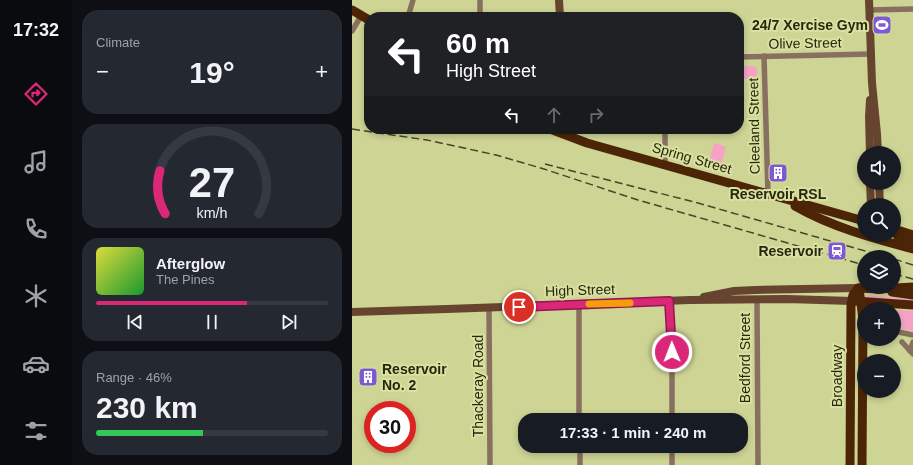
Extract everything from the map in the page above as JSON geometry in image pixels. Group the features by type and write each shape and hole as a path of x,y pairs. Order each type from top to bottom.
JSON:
{"main road":[{"path":"559,0 560,12"},
{"path":"869,0 872,83 878,146"},
{"path":"352,10 364,17"},
{"path":"870,146 869,117 872,83"},
{"name":"Spring Street","path":"567,134 665,165 781,198 812,211 836,226 857,232"},
{"name":"Spring Street","path":"812,211 857,220"},
{"path":"901,231 913,235"},
{"path":"901,238 913,242"},
{"name":"Spring Street","path":"891,242 913,249"},
{"name":"High Street","path":"901,288 913,287"},
{"name":"High Street","path":"690,300 734,291 857,288"},
{"name":"Broadway","path":"850,465 851,372 856,301 854,294 857,290"},
{"path":"733,300 734,291"},
{"name":"High Street","path":"901,293 913,295"},
{"name":"High Street","path":"352,312 757,299 856,301 913,306"},
{"path":"901,308 913,306"},
{"path":"851,372 857,372"},
{"name":"Broadway","path":"862,398 862,465"}],"street":[{"path":"409,12 413,0"},
{"path":"480,0 480,12"},
{"path":"869,10 913,9"},
{"path":"352,31 364,19"},
{"name":"Olive Street","path":"744,57 871,54"},
{"name":"Cleeland Street","path":"764,56 768,194"},
{"path":"665,134 665,165"},
{"name":"Bedford Street","path":"757,299 758,465"},
{"path":"671,301 673,318 671,322 672,413"},
{"path":"579,304 579,413"},
{"name":"Thackeray Road","path":"489,308 490,465"},
{"path":"901,332 913,335"},
{"path":"902,342 912,353"},
{"path":"912,353 913,342"},
{"path":"580,453 580,465"},
{"path":"672,453 672,465"}],"shaded area":[{"path":"744,66 753,66 757,68 757,79 744,79"},
{"path":"714,143 726,147 720,168 708,165"},
{"path":"866,295 913,299 913,303 865,298"},
{"path":"901,310 913,311 913,331 901,328"}],"railway":[{"path":"352,129 364,131"},
{"path":"386,134 427,140 496,155 638,200 857,263"},
{"path":"545,164 698,203 862,250"},
{"path":"901,261 913,265"},
{"path":"901,276 913,279"}],"slow traffic":[{"path":"589,304 630,303"}],"place":[{"name":"24/7 Xercise Gym","path":"882,25"},
{"name":"Reservoir RSL","path":"778,173"},
{"name":"Reservoir","path":"837,251"},
{"name":"Reservoir No. 2","path":"368,377"}],"route":[{"path":"519,307 669,301 672,352"}]}
